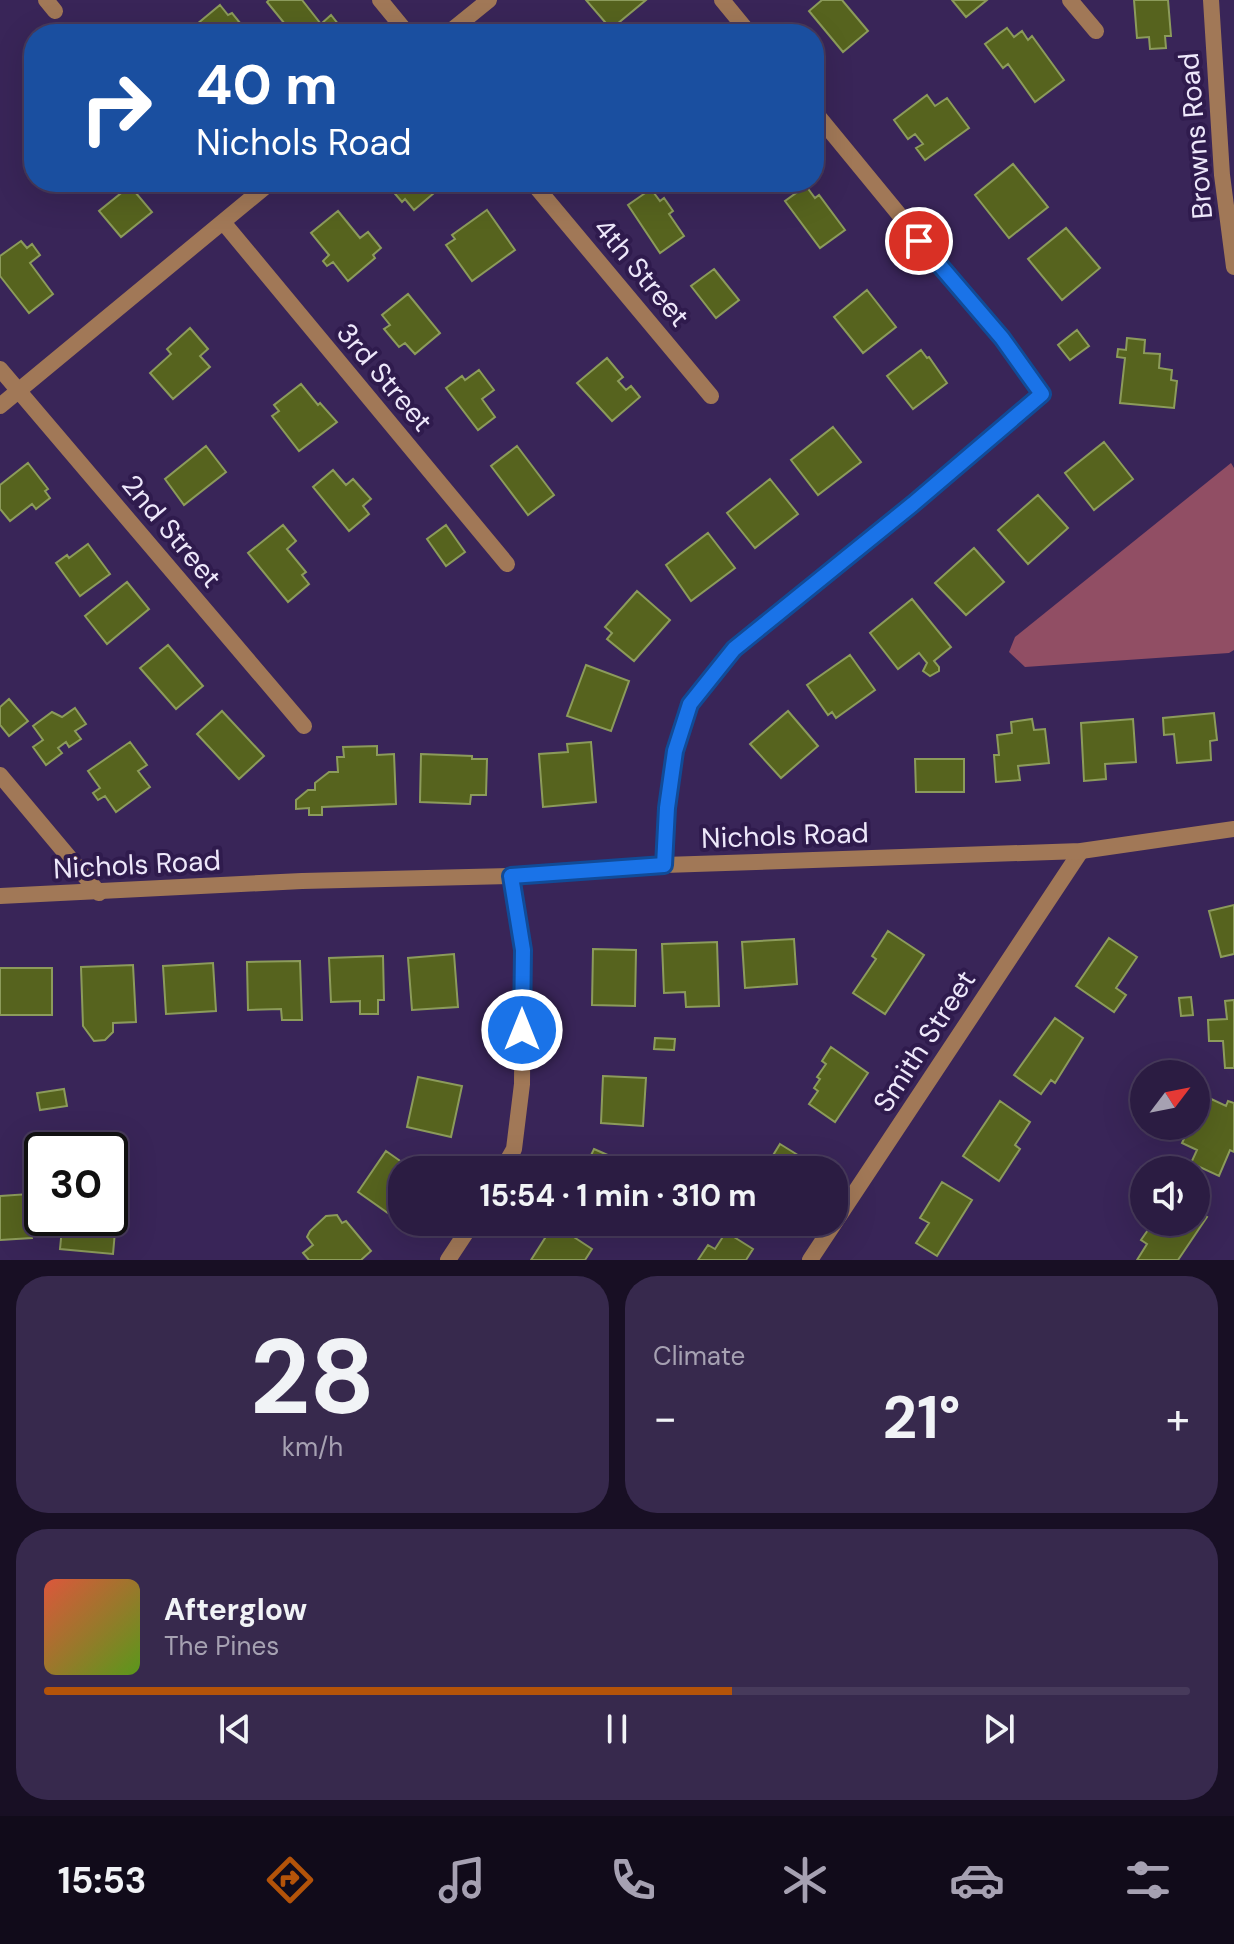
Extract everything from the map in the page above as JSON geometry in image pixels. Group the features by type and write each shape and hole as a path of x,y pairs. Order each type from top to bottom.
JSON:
{"street":[{"path":"380,0 400,24"},
{"path":"459,24 489,0"},
{"path":"722,0 742,24"},
{"path":"1070,0 1096,31"},
{"name":"Browns Road","path":"1211,0 1222,175 1234,267"},
{"path":"664,865 667,808 675,751 690,704 734,649 913,504 1042,394 1002,338 824,123"},
{"path":"0,406 259,192"},
{"name":"4th Street","path":"540,192 711,396"},
{"name":"3rd Street","path":"223,222 507,564"},
{"name":"2nd Street","path":"0,369 304,726"},
{"path":"0,775 99,893"},
{"name":"Nichols Road","path":"0,896 302,881 511,876 664,865 1081,851 1234,829"},
{"name":"Smith Street","path":"810,1260 1081,851"},
{"path":"510,1156 514,1149 522,1084 523,950 511,876"},
{"path":"448,1260 464,1236"}],"shaded area":[{"path":"1231,463 1234,468 1234,650 1229,653 1025,667 1009,652 1015,637"}],"building":[{"path":"302,0 321,24 285,24 267,2"},
{"path":"586,0 646,0 617,24 607,24"},
{"path":"822,0 842,0 868,31 843,52 824,29 824,24 820,24 809,11"},
{"path":"952,0 987,0 966,17"},
{"path":"1134,0 1168,0 1171,36 1165,36 1166,48 1150,49 1149,37 1137,38"},
{"path":"220,5 241,24 197,24"},
{"path":"331,15 338,24 321,24"},
{"path":"1007,28 1014,37 1022,31 1028,40 1032,36 1064,80 1035,102 1008,64 1003,68 985,44"},
{"path":"927,95 935,106 947,98 969,128 925,160 916,148 923,144 915,134 908,139 894,120"},
{"path":"1013,164 1048,207 1009,238 975,195"},
{"path":"123,192 135,192 152,212 121,237 99,211"},
{"path":"394,192 435,192 414,210 405,199 402,202"},
{"path":"647,192 653,192 660,201 664,198 673,211 669,214 684,236 660,253 628,205"},
{"path":"798,192 810,192 815,198 819,195 845,230 820,248 785,201"},
{"path":"487,210 515,250 472,281 446,245 455,239 452,235"},
{"path":"338,211 360,238 368,232 381,248 373,255 375,258 348,281 333,262 327,266 323,261 329,255 311,233"},
{"path":"1066,228 1100,268 1062,300 1028,259"},
{"path":"21,241 27,248 32,244 40,255 30,263 53,294 29,313 0,276 0,256"},
{"path":"714,269 739,300 716,318 691,286"},
{"path":"867,290 896,327 863,353 834,317"},
{"path":"408,294 440,333 415,354 405,343 399,347 384,329 390,325 382,315"},
{"path":"190,328 208,349 200,356 210,367 173,399 150,373 171,354 167,349"},
{"path":"1077,330 1089,346 1070,360 1058,345"},
{"path":"1127,338 1145,340 1144,353 1160,354 1159,368 1172,370 1171,380 1177,381 1174,408 1120,403 1125,358 1117,357 1118,349 1126,350"},
{"path":"921,350 947,383 913,409 887,376"},
{"path":"607,358 623,377 618,381 626,390 631,386 640,397 612,421 577,383"},
{"path":"479,370 494,390 482,399 495,417 478,430 446,388 462,376 465,380"},
{"path":"301,384 337,422 299,451 272,416 279,411 274,405"},
{"path":"833,427 861,462 818,495 791,460"},
{"path":"1104,442 1133,479 1094,510 1065,473"},
{"path":"206,446 226,472 184,505 165,479"},
{"path":"517,446 554,495 528,515 491,466"},
{"path":"28,463 48,489 45,491 50,498 36,509 32,504 10,521 0,509 0,485"},
{"path":"333,470 346,485 353,479 371,499 363,506 369,514 349,531 313,487"},
{"path":"770,479 798,514 755,548 727,513"},
{"path":"1038,495 1068,528 1028,564 998,530"},
{"path":"283,525 296,541 287,549 306,572 302,575 309,584 288,602 248,553"},
{"path":"446,525 465,552 446,566 427,539"},
{"path":"708,533 735,568 691,601 666,565"},
{"path":"88,544 110,574 80,596 56,563"},
{"path":"974,548 1004,582 966,615 935,583"},
{"path":"127,582 149,609 107,644 85,616"},
{"path":"637,591 670,620 634,661 607,639 612,633 605,627"},
{"path":"912,599 951,647 934,661 939,671 930,676 923,671 927,663 919,653 898,669 870,633"},
{"path":"168,645 203,686 176,709 140,668"},
{"path":"850,655 875,690 836,718 832,712 828,715 807,685"},
{"path":"586,665 629,681 611,731 567,716"},
{"path":"9,699 28,721 9,736 0,725 0,707"},
{"path":"75,708 86,724 75,731 81,739 69,747 66,742 58,748 62,753 46,765 33,747 43,740 33,726 52,712 62,717"},
{"path":"222,711 264,756 239,779 197,734"},
{"path":"788,711 818,746 781,778 750,744"},
{"path":"1214,713 1217,740 1210,741 1211,760 1177,763 1174,734 1164,735 1163,718"},
{"path":"1032,719 1034,730 1045,729 1049,763 1018,766 1020,780 996,782 994,755 999,755 997,735 1012,733 1011,722"},
{"path":"1133,719 1136,762 1105,764 1106,779 1084,781 1081,723"},
{"path":"130,742 147,765 138,771 150,787 116,812 105,796 98,800 93,793 100,788 88,771"},
{"path":"591,742 596,802 543,807 539,754 568,752 567,744"},
{"path":"377,746 377,755 394,754 396,804 322,807 322,815 309,815 309,808 296,809 296,800 308,790 315,790 315,783 329,772 338,772 337,757 344,757 343,747"},
{"path":"421,754 487,759 486,795 471,795 470,804 420,802"},
{"path":"915,759 964,759 964,792 916,792"},
{"path":"1234,905 1234,954 1221,957 1209,911"},
{"path":"888,931 924,955 885,1014 853,993 876,959 872,956"},
{"path":"1109,938 1137,957 1116,988 1126,995 1114,1012 1076,986"},
{"path":"794,939 797,984 745,988 742,942"},
{"path":"717,942 719,1006 686,1007 685,992 664,993 662,944"},
{"path":"593,949 636,950 635,1006 592,1005"},
{"path":"454,954 458,1007 412,1010 408,958"},
{"path":"383,956 384,1000 378,1000 378,1014 360,1014 360,1001 331,1002 329,958"},
{"path":"300,961 302,1020 282,1020 281,1009 248,1010 247,962"},
{"path":"213,963 216,1011 166,1014 163,966"},
{"path":"133,965 136,1022 113,1023 113,1032 105,1040 94,1041 83,1026 81,967"},
{"path":"0,968 52,968 52,1015 0,1015"},
{"path":"1191,997 1193,1015 1181,1016 1179,998"},
{"path":"1234,1000 1234,1068 1225,1068 1223,1041 1209,1041 1208,1020 1227,1019 1225,1001"},
{"path":"1055,1018 1083,1038 1055,1083 1051,1080 1041,1094 1014,1075"},
{"path":"655,1038 675,1039 674,1050 654,1049"},
{"path":"831,1047 868,1073 835,1122 809,1104 818,1091 814,1088 820,1079 817,1077 826,1064 822,1061"},
{"path":"603,1076 646,1078 643,1126 601,1123"},
{"path":"418,1077 462,1086 451,1137 407,1127"},
{"path":"64,1089 67,1106 40,1110 37,1093"},
{"path":"1210,1098 1226,1106 1228,1101 1234,1103 1234,1152 1230,1150 1219,1176 1210,1172 1210,1156 1194,1156 1197,1150 1182,1143 1183,1140 1210,1140"},
{"path":"1000,1101 1030,1122 1015,1145 1020,1149 999,1181 963,1156"},
{"path":"780,1144 799,1156 773,1156"},
{"path":"594,1149 610,1156 591,1156"},
{"path":"386,1151 393,1156 388,1156 388,1213 358,1192"},
{"path":"942,1182 972,1200 937,1256 916,1243 929,1223 920,1218"},
{"path":"24,1194 24,1236 32,1238 0,1240 0,1196"},
{"path":"337,1215 342,1223 346,1221 371,1251 361,1260 309,1260 303,1253 313,1245 307,1237 310,1231 326,1216"},
{"path":"61,1236 115,1236 113,1254 60,1249"},
{"path":"546,1236 572,1236 592,1249 585,1260 531,1260"},
{"path":"723,1236 732,1236 753,1249 746,1260 698,1260 708,1245 715,1249"},
{"path":"1144,1236 1194,1236 1178,1260 1137,1260 1147,1244 1141,1240"}],"route":[{"path":"522,1030 523,950 511,876 664,865 667,808 675,751 690,704 734,649 913,504 1042,394 1002,338 919,241"}]}
